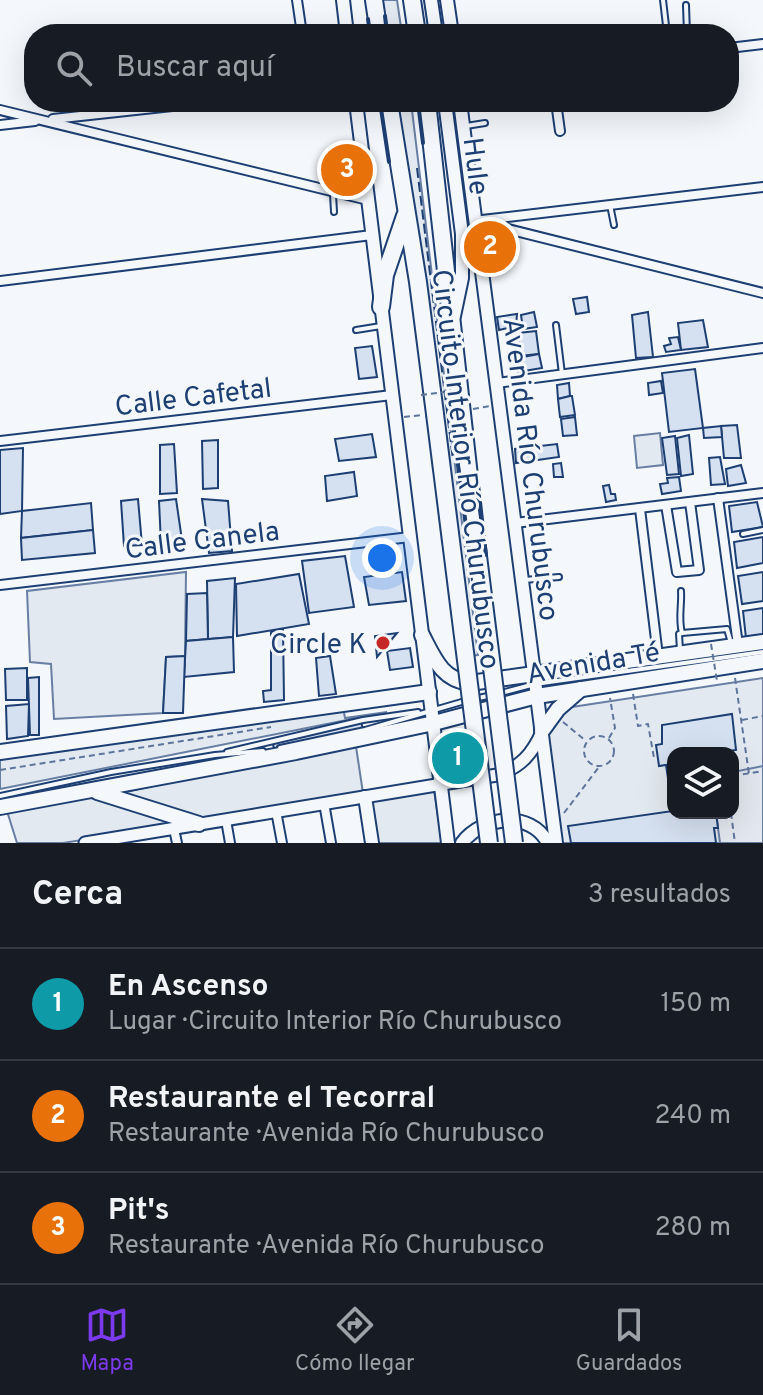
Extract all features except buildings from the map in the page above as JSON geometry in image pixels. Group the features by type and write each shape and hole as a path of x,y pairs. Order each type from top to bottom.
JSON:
{"highway":[{"path":"374,0 378,24"},
{"path":"412,0 416,24"},
{"name":"Circuito Interior Río Churubusco","path":"390,112 418,282 429,414 489,843"},
{"name":"Circuito Interior Río Churubusco","path":"428,112 451,331 514,843"},
{"path":"381,307 385,275 405,214"}],"main road":[{"path":"343,0 346,24"},
{"path":"431,0 435,24"},
{"path":"447,0 451,24"},
{"path":"357,112 448,843"},
{"name":"Hule","path":"446,112 462,234 462,278 451,331"},
{"name":"Avenida Río Churubusco","path":"462,112 556,843"},
{"path":"422,635 440,669 459,681 535,684"},
{"name":"Avenida Té","path":"0,807 296,752 433,716 535,684 658,656 763,642"},
{"name":"Avenida Té","path":"535,684 582,689 763,661"},
{"path":"542,731 553,714 582,689"},
{"path":"0,752 429,692"},
{"path":"93,791 199,824"},
{"path":"365,797 372,843"},
{"path":"462,843 477,828 492,822 508,821 535,827 548,843"}],"street":[{"path":"297,0 301,24"},
{"path":"739,47 763,44"},
{"path":"0,110 368,200"},
{"path":"0,125 118,112"},
{"path":"557,112 560,131"},
{"path":"476,221 763,187"},
{"path":"476,221 763,293"},
{"path":"0,281 372,235"},
{"path":"497,383 763,348"},
{"name":"Calle Cafetal","path":"0,441 392,395"},
{"path":"515,523 763,493"},
{"path":"718,498 735,646"},
{"path":"666,505 677,572 699,570 690,502"},
{"path":"640,509 658,656"},
{"name":"Calle Canela","path":"0,585 410,537"},
{"path":"85,843 122,840 199,824 497,775 516,767 530,755 542,731"},
{"path":"324,803 331,843"},
{"path":"276,811 282,843"},
{"path":"226,820 230,843"},
{"path":"174,829 177,843"}],"lane":[{"path":"663,0 666,24"},
{"path":"686,5 687,24"},
{"path":"464,126 485,123"},
{"path":"333,191 334,212"},
{"path":"610,205 614,225"},
{"path":"556,325 562,374"},
{"path":"356,330 384,326"},
{"path":"743,534 763,530"},
{"path":"522,580 559,577"},
{"path":"680,653 681,591"},
{"path":"682,633 727,629 735,646"},
{"path":"535,684 763,652"},
{"path":"215,755 363,720 433,716"},
{"path":"0,796 111,772 215,755 266,751 433,716"}],"path":[{"path":"421,395 461,390"},
{"path":"464,410 500,405"},
{"path":"395,418 429,414"},
{"path":"711,644 717,681"},
{"path":"735,677 749,774"},
{"path":"631,681 638,726 648,724 654,758"},
{"path":"608,685 615,728 609,739"},
{"path":"553,714 586,742"},
{"path":"741,720 763,716"},
{"path":"0,770 281,725"},
{"path":"553,826 599,766 614,756 609,739 599,735 586,742"},
{"path":"586,742 584,756 599,766"},
{"path":"739,775 763,771"},
{"path":"732,819 735,843"}],"shaded area":[{"path":"380,0 397,0 401,24 384,24"},
{"path":"395,112 412,112 478,655 468,656"},
{"path":"660,433 663,465 637,468 634,436"},
{"path":"186,572 185,656 166,657 163,713 54,719 51,664 30,662 27,591"},
{"path":"763,678 763,843 562,843 547,747 551,721 560,712 572,707"},
{"path":"343,707 345,718 387,712 0,789 0,755"},
{"path":"355,740 363,793 201,820 113,795"},
{"path":"763,766 763,843 720,843 717,819 739,819 739,771"},
{"path":"434,790 442,843 371,843 364,803"},
{"path":"98,796 185,824 63,843 17,843 7,811"}],"fence":[{"path":"417,168 453,460"}],"wall":[{"path":"385,16 386,24"},
{"path":"368,19 369,24"},
{"path":"382,112 389,162"},
{"path":"419,112 423,143"},
{"path":"452,419 470,557"},
{"path":"478,495 486,555"}],"place":[{"name":"Pit's","path":"347,170"},
{"name":"Restaurante el Tecorral","path":"490,247"},
{"name":"Circle K","path":"383,643"},
{"name":"En Ascenso","path":"458,758"}]}
